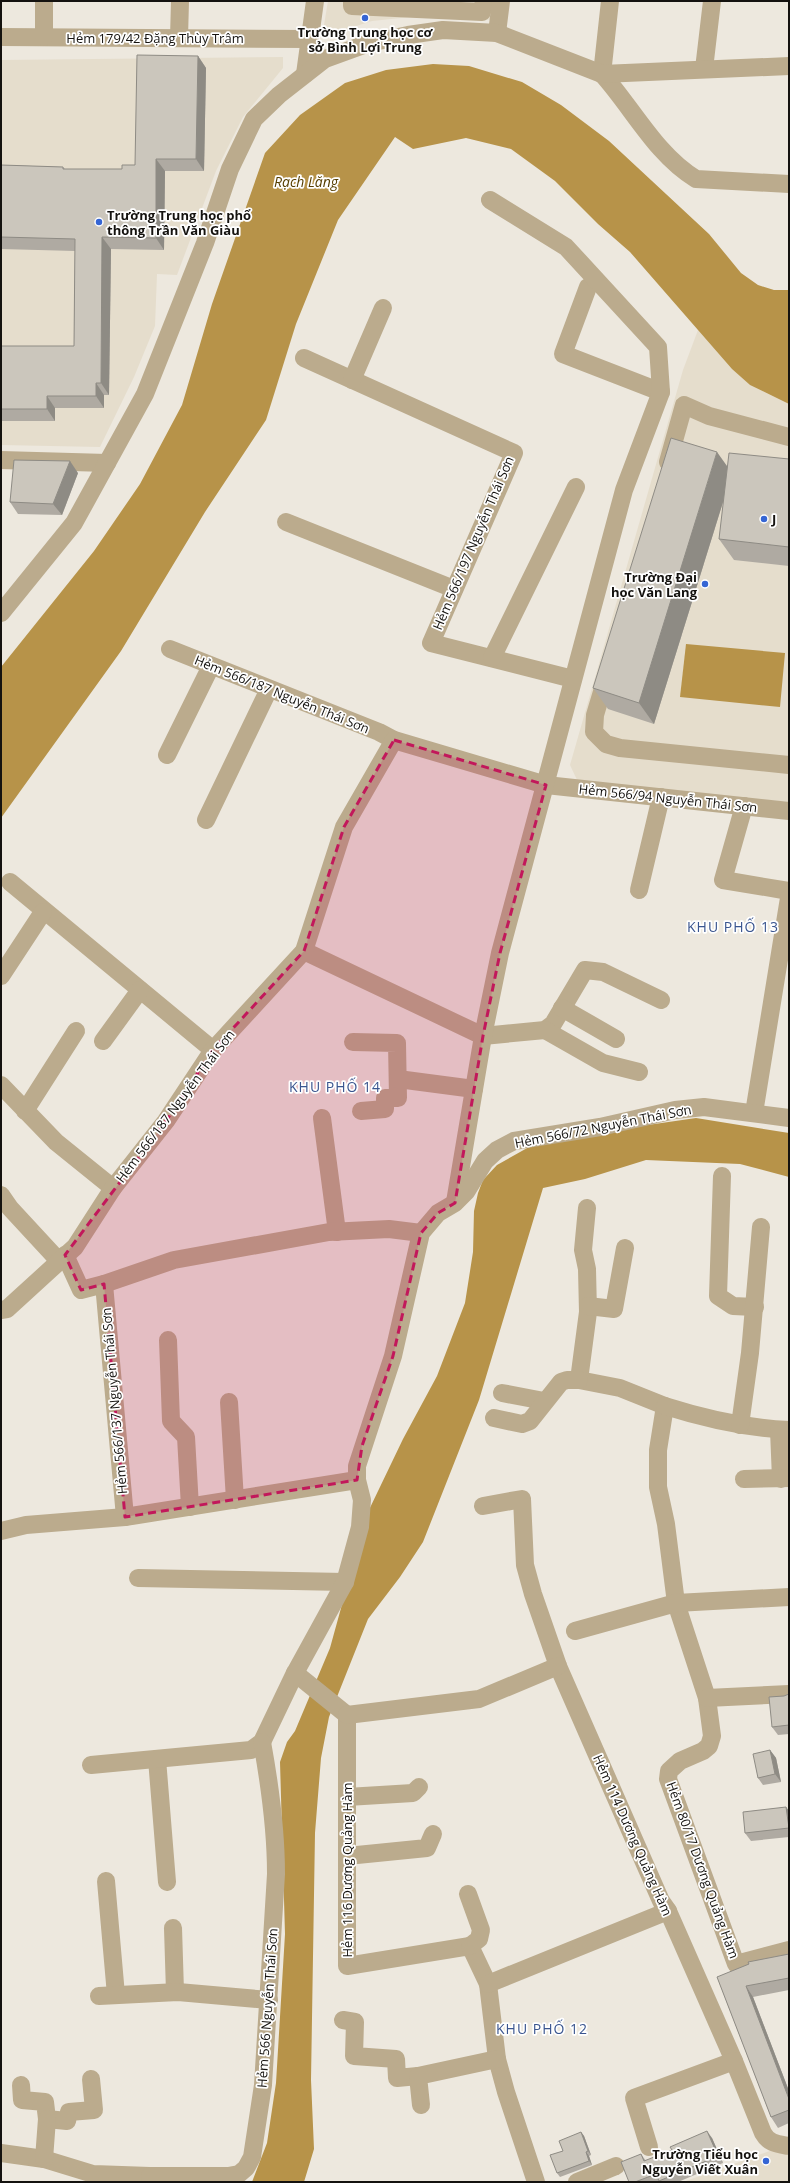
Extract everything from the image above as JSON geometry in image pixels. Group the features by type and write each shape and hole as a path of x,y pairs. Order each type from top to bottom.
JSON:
{"street":[{"path":"44,1 44,37"},
{"path":"179,38 180,1"},
{"path":"305,74 315,1"},
{"path":"352,1 352,6 482,12 484,1"},
{"path":"497,34 501,1"},
{"path":"610,1 602,74 635,119 656,143 688,174 696,179 789,184"},
{"path":"704,69 712,1"},
{"path":"1,613 74,523 145,394 205,243 230,169 254,119 278,95 325,59 369,43 408,34 443,30 497,34 602,74 789,66"},
{"name":"Hẻm 179/42 Đặng Thùy Trâm","path":"1,37 309,39"},
{"path":"455,1203 482,1036 500,953 546,786 572,679 624,490 662,392 658,347 566,247 490,200"},
{"path":"588,287 562,354 662,392"},
{"path":"352,380 383,308"},
{"name":"Hẻm 566/197 Nguyễn Thái Sơn","path":"304,358 514,452 431,643 572,679"},
{"path":"662,480 684,405 709,416 789,437"},
{"path":"1,460 107,463"},
{"path":"492,658 576,487"},
{"path":"286,522 454,589"},
{"name":"Hẻm 566/187 Nguyễn Thái Sơn","path":"170,649 379,732 394,740 546,786"},
{"path":"611,662 595,715 594,732 606,744 620,748 789,765"},
{"path":"167,755 211,666"},
{"path":"206,820 269,689"},
{"name":"Hẻm 566/187 Nguyễn Thái Sơn","path":"1,1310 7,1309 75,1247 113,1188 166,1121 213,1050 304,951 344,827 394,740"},
{"name":"Hẻm 566/94 Nguyễn Thái Sơn","path":"546,786 789,810"},
{"path":"639,890 661,797"},
{"path":"744,806 723,880 789,891"},
{"path":"10,882 44,912 213,1050"},
{"path":"754,1112 786,936 789,898"},
{"path":"1,976 44,912"},
{"path":"304,951 482,1036 545,1030 553,1024 585,970 603,972 661,1000"},
{"path":"102,1041 140,990"},
{"path":"562,1008 616,1039"},
{"path":"26,1111 76,1030"},
{"path":"545,1030 603,1063 639,1072"},
{"path":"353,1042 397,1044 398,1098 386,1098 385,1109 361,1111"},
{"path":"398,1080 474,1089"},
{"path":"1,1085 56,1142 113,1188"},
{"name":"Hẻm 566/72 Nguyễn Thái Sơn","path":"421,1233 438,1213 455,1203 466,1192 485,1161 497,1150 514,1141 600,1127 675,1110 704,1107 754,1112 789,1118"},
{"path":"322,1118 336,1232"},
{"path":"722,1176 718,1296 733,1306 755,1307"},
{"path":"1,1195 10,1208 62,1258 81,1290 104,1284 174,1260 336,1232 389,1229 421,1233 393,1356 362,1446 357,1466 357,1480 362,1500 360,1527 345,1582 294,1673 262,1742 251,1750 91,1766"},
{"path":"579,1380 588,1306 587,1269 583,1250 587,1208"},
{"path":"740,1426 755,1307 762,1226"},
{"path":"588,1306 614,1309 625,1248"},
{"name":"Hẻm 566/137 Nguyễn Thái Sơn","path":"104,1284 125,1517"},
{"path":"168,1340 171,1421 186,1437 190,1507"},
{"path":"494,1418 522,1424 526,1423 530,1421 544,1401 561,1382 567,1380 579,1380 620,1388 665,1406 740,1426 784,1430 785,1479 744,1479"},
{"path":"502,1394 544,1401"},
{"path":"229,1402 235,1500"},
{"name":"Hẻm 80/17 Dương Quảng Hàm","path":"665,1406 658,1456 658,1487 666,1524 676,1603 707,1698 712,1736 709,1746 703,1751 680,1761 669,1771 668,1779 736,1964 789,1950"},
{"path":"1,1530 26,1525 125,1517 357,1480"},
{"name":"Hẻm 114 Dương Quảng Hàm","path":"483,1506 522,1499 525,1565 533,1594 558,1666 660,1901 668,1911 734,2061 766,2139 771,2143 789,2146"},
{"path":"138,1578 345,1582"},
{"path":"575,1631 676,1603 789,1597"},
{"path":"294,1673 347,1715 479,1699 558,1666"},
{"path":"707,1698 789,1694"},
{"name":"Hẻm 116 Dương Quảng Hàm","path":"347,1715 347,1966 470,1946"},
{"name":"Hẻm 566 Nguyễn Thái Sơn","path":"1,2153 44,2159 93,2174 150,2179 228,2176 239,2174 246,2168 252,2157 263,2085 269,2000 276,1840 270,1788 262,1742"},
{"path":"157,1759 167,1882"},
{"path":"347,1797 413,1793 419,1787"},
{"path":"347,1856 427,1848 433,1834"},
{"path":"106,1881 108,1996 175,1992 269,2000"},
{"path":"468,1894 481,1930 479,1939 470,1946 488,1984 497,2059 506,2092 536,2182"},
{"path":"488,1984 668,1911"},
{"path":"173,1928 175,1992"},
{"path":"343,2020 355,2022 354,2056 396,2059 398,2078 418,2076 497,2059"},
{"path":"649,2147 634,2098 734,2061"},
{"path":"418,2076 421,2105"},
{"path":"47,2119 67,2121 69,2112 94,2110 91,2079"},
{"path":"21,2085 22,2100 45,2102 47,2119 44,2159"},
{"path":"577,2182 616,2166"}],"highlighted area":[{"path":"394,740 546,785 500,953 483,1036 455,1203 438,1213 421,1233 393,1356 362,1446 357,1480 125,1517 104,1284 81,1290 65,1255 166,1121 213,1050 304,951 344,827"}],"shaded area":[{"name":"Trường Trung học cơ sở Bình Lợi Trung","path":"328,1 492,1 490,20 430,15 372,21 322,37"},
{"name":"Trường Trung học phổ thông Trần Văn Giàu","path":"283,57 283,68 243,117 216,171 177,275 157,274 155,326 134,377 100,447 1,445 1,60"},
{"name":"Trường Đại học Văn Lang","path":"698,330 732,369 750,385 789,404 789,802 578,782 570,765 683,370"},
{"name":"Trường Tiểu học Nguyễn Viết Xuân","path":"778,2148 789,2151 789,2182 683,2182"}],"water":[{"name":"Rạch Lăng","path":"433,64 469,66 522,82 561,105 609,141 709,234 741,273 758,285 774,290 789,290 789,404 750,385 732,369 630,252 598,224 555,181 511,149 466,138 413,149 395,137 338,220 296,324 266,420 205,512 121,651 1,818 1,667 94,551 140,484 182,405 212,304 265,153 300,115 345,83 386,70"},
{"path":"686,644 785,653 780,707 680,697"},
{"path":"696,1118 789,1133 789,1177 740,1164 646,1160 585,1179 543,1188 479,1400 423,1542 400,1577 368,1619 329,1717 321,1758 315,1833 311,2080 314,2149 304,2182 252,2182 267,2143 276,2083 285,1934 280,1762 287,1742 295,1731 330,1648 367,1514 403,1439 437,1376 465,1303 473,1252 474,1211 483,1180 497,1165 529,1147 586,1134"}],"building":[{"path":"137,55 198,56 196,159 156,159 156,238 102,237 101,383 96,383 96,396 47,396 47,409 1,409 1,346 74,346 75,239 1,237 1,165 63,167 63,169 122,169 122,165 135,165"},
{"path":"671,438 717,452 639,703 593,688"},
{"path":"729,453 789,459 789,547 719,539"},
{"path":"14,460 70,461 53,504 10,502"},
{"path":"789,1694 789,1725 772,1727 769,1697 784,1696"},
{"path":"770,1750 775,1774 758,1778 753,1754"},
{"path":"786,1807 789,1828 745,1833 743,1812"},
{"path":"789,1954 789,1978 746,1986 789,2099 789,2110 771,2117 717,1977 749,1964 748,1962"},
{"path":"707,2131 718,2156 659,2181 656,2174 635,2182 629,2182 621,2162 641,2154 644,2161 672,2150 670,2147"},
{"path":"581,2132 588,2151 586,2152 589,2161 557,2173 550,2155 563,2151 559,2141"}],"place":[{"name":"Trường Trung học cơ sở Bình Lợi Trung","path":"365,18"},
{"name":"Trường Trung học phổ thông Trần Văn Giàu","path":"99,222"},
{"name":"J","path":"764,519"},
{"name":"Trường Đại học Văn Lang","path":"705,584"},
{"name":"Trường Tiểu học Nguyễn Viết Xuân","path":"766,2161"}],"district":[{"name":"KHU PHỐ 13","path":"733,926"},
{"name":"KHU PHỐ 14","path":"335,1086"},
{"name":"KHU PHỐ 12","path":"542,2028"}]}
